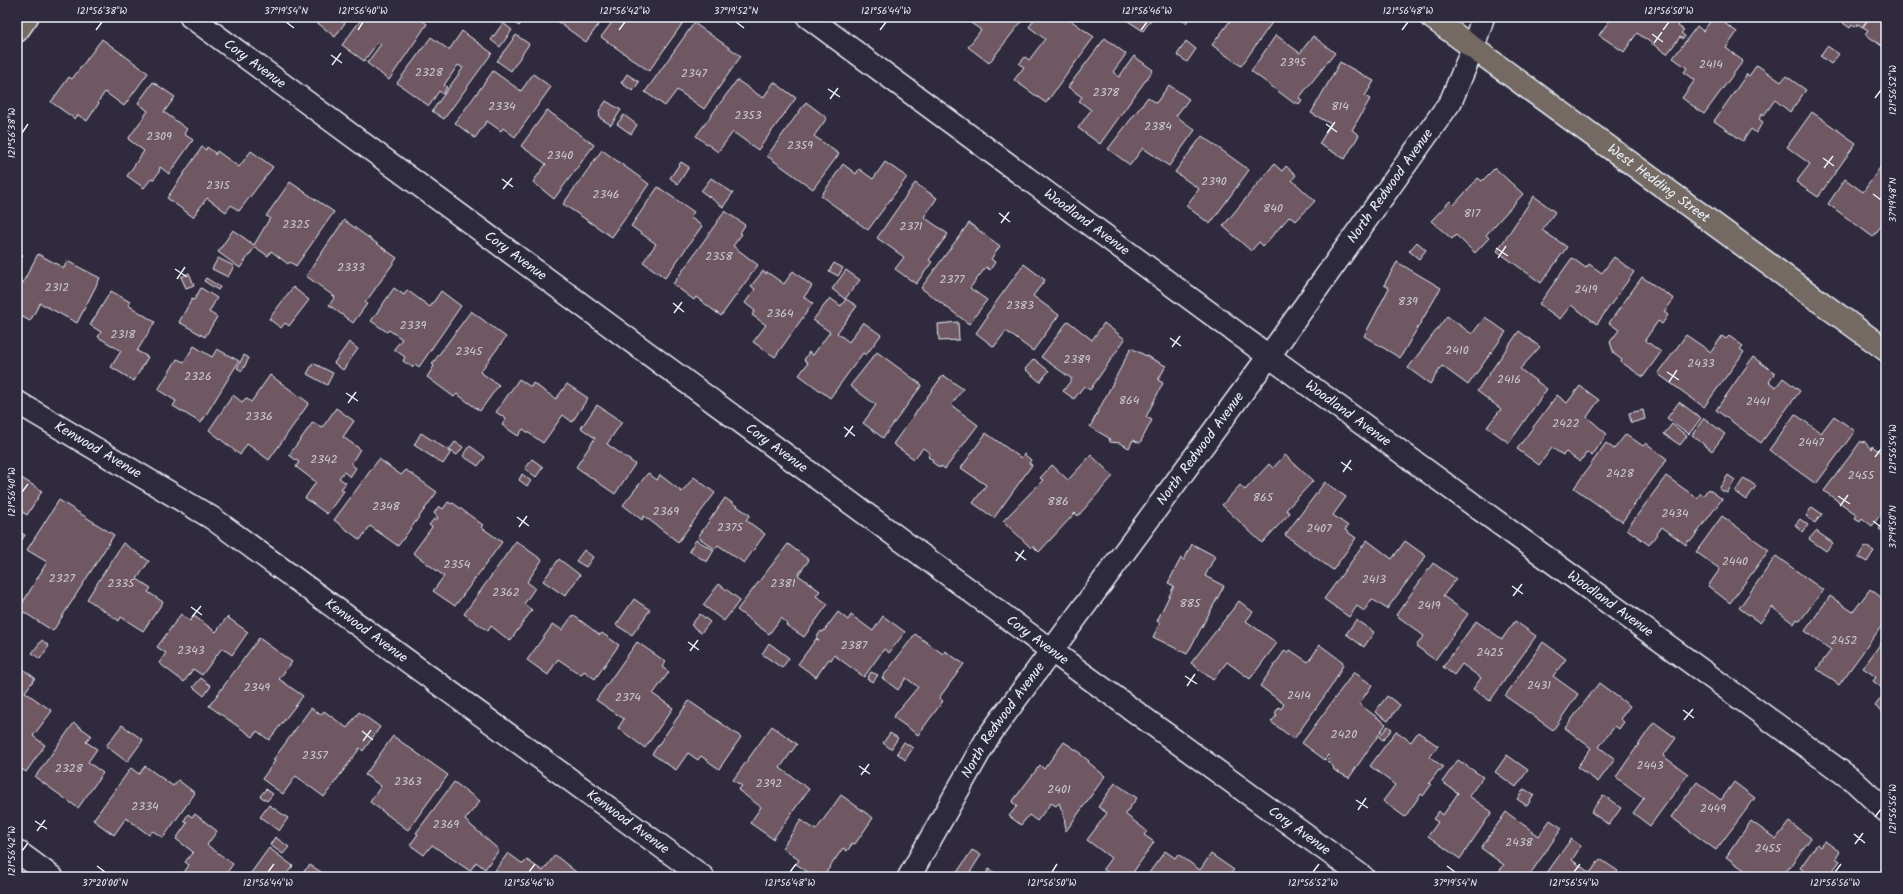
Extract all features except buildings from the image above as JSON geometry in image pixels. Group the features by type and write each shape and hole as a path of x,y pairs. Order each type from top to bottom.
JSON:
{"main road":[{"path":"17,31 27,17"},
{"name":"West Hedding Street","path":"1431,17 1886,350"}],"street":[{"name":"Cory Avenue","path":"191,17 1052,651 1363,877"},
{"name":"Woodland Avenue","path":"808,17 1269,356 1854,781 1886,811"},
{"name":"North Redwood Avenue","path":"908,877 988,737 1269,356 1451,101 1473,48 1483,17"},
{"name":"Kenwood Avenue","path":"17,402 212,518 703,877"},
{"path":"17,851 52,877"}]}
